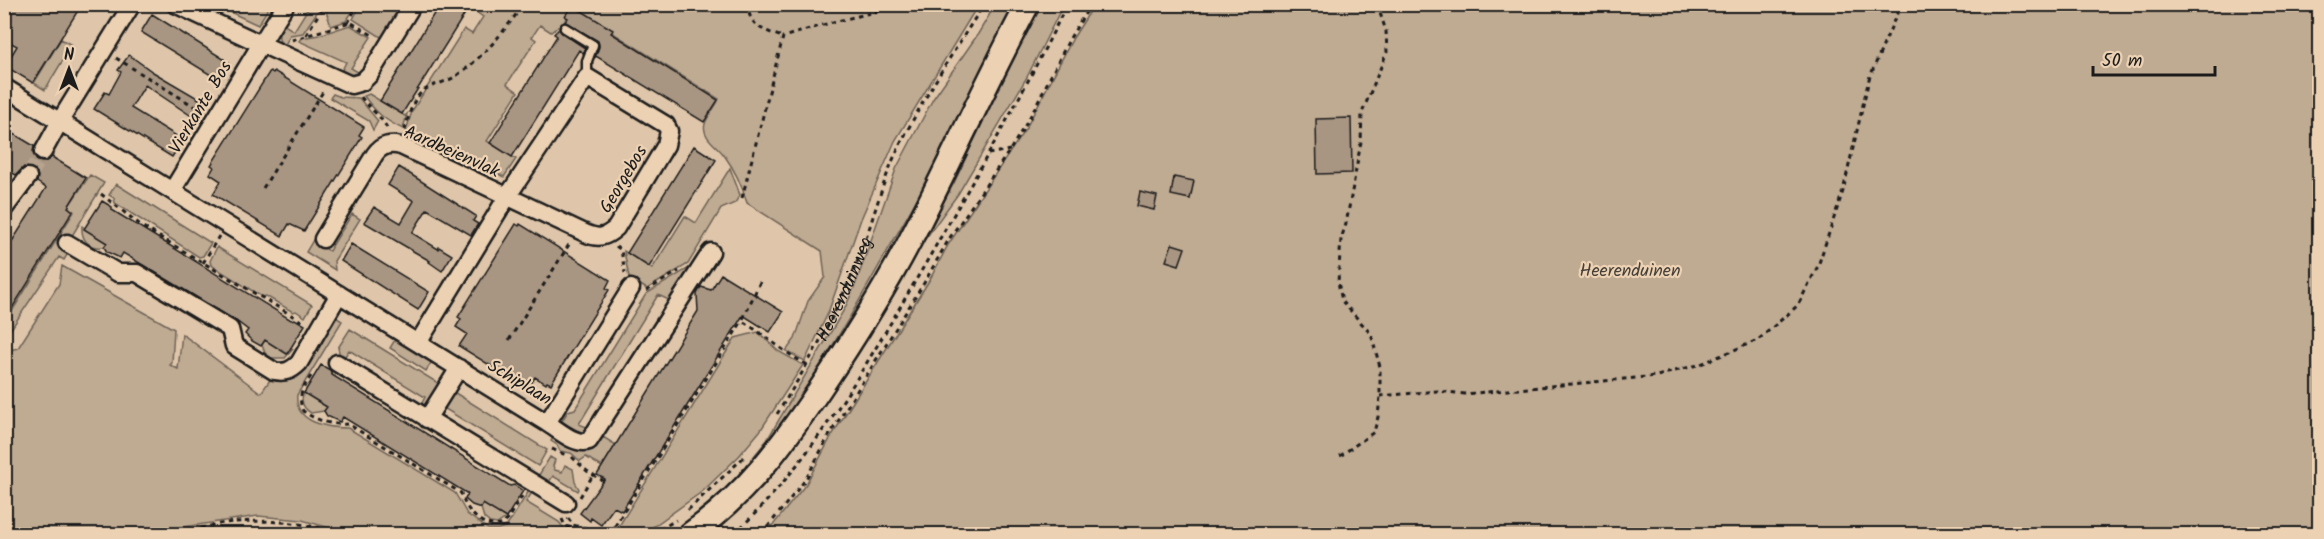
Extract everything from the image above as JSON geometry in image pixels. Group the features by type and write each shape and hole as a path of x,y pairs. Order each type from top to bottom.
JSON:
{"main road":[{"name":"Heerenduinweg","path":"690,534 731,502 770,460 792,432 845,352 917,228 1028,4"}],"street":[{"path":"43,152 132,4"},
{"path":"175,4 347,84 356,84 370,74 413,4"},
{"name":"Vierkante Bos","path":"172,191 286,4"},
{"path":"418,343 507,197 587,77"},
{"name":"Georgebos","path":"507,197 595,237 602,237 616,228 666,145 669,131 660,121 587,77"},
{"name":"Schiplaan","path":"4,87 547,423 632,286"},
{"name":"Aardbeienvlak","path":"323,239 378,149 395,145 507,197"},
{"path":"4,209 15,198 28,177"},
{"path":"67,243 118,273 137,273 230,328 234,346 281,372 291,370 298,363 339,294"},
{"path":"547,423 576,441 583,443 589,441 711,252"},
{"path":"337,363 531,482 569,508"},
{"path":"427,419 459,368"}],"lane":[{"path":"565,28 593,45 586,61 587,77"}],"path":[{"path":"306,35 321,10 336,4"},
{"path":"348,23 358,4"},
{"path":"395,145 422,92 451,80 494,44 524,4"},
{"path":"748,4 749,15 754,24 783,37 883,10 895,4"},
{"name":"Heerenduinweg","path":"776,416 807,364 858,259 885,177 896,153 926,94 984,4"},
{"path":"1010,150 988,154 1030,80 1067,4"},
{"path":"762,534 806,479 827,438 924,283 948,239 1010,150 1038,102 1070,38 1091,4"},
{"path":"1340,456 1374,432 1380,396 1380,367 1371,334 1342,301 1338,282 1341,239 1346,224 1361,142 1362,113 1387,52 1386,31 1377,4"},
{"path":"1380,396 1438,391 1465,394 1657,376 1701,364 1758,340 1798,305 1818,266 1844,191 1869,79 1901,4"},
{"path":"284,55 293,38 350,22 388,45"},
{"path":"742,198 783,37"},
{"path":"104,51 215,119"},
{"path":"263,188 332,77"},
{"path":"356,84 367,105 386,124 395,145"},
{"path":"101,194 112,201 113,206 142,224 143,227 303,322"},
{"path":"203,263 226,225"},
{"path":"509,340 578,230"},
{"path":"602,237 621,250 626,279 632,286 646,291 686,267"},
{"path":"569,508 569,521 573,525 610,534 742,321 760,282"},
{"path":"742,321 766,335 779,349 807,364"},
{"path":"314,372 301,391 299,399 303,411 328,423 348,424 461,493 462,500 474,516 491,526 504,524 531,482"},
{"path":"552,449 572,457 605,482"},
{"path":"652,534 674,522 745,455"},
{"path":"592,534 565,526 561,517 593,475"},
{"path":"147,534 181,532 225,523 267,522 296,524 339,534"}],"green space":[{"path":"215,5 266,5 269,7 258,25"},
{"path":"310,5 329,5 320,8 303,33 290,35 284,47 279,36 283,24 294,31"},
{"path":"344,5 353,11 346,21 331,26 326,11"},
{"path":"361,5 405,5 384,39 353,19"},
{"path":"475,5 978,5 895,141 861,219 828,313 805,361 786,351 795,339 808,301 825,277 822,251 747,203 732,166 705,133 706,121 719,99 573,8 564,22 551,32 540,25 532,37 536,40 507,84 518,92 487,141 516,159 504,177 406,131 412,111 464,29 472,34 483,17 472,9"},
{"path":"995,5 1014,5 933,171 786,423 713,507 767,440 845,308 896,169 933,99"},
{"path":"1035,5 1063,5 1027,77 958,194 915,253 954,183 980,128 1003,67"},
{"name":"Heerenduinen","path":"1094,5 2319,5 2319,534 766,534 806,484 831,437 930,279 948,245 1026,128 1073,38"},
{"path":"350,25 371,37 351,68 361,74 353,78 340,74 346,62 299,41 301,38"},
{"path":"61,39 72,45 45,90 34,83"},
{"path":"333,94 359,98 378,121 373,130 369,121 330,98"},
{"path":"369,94 405,116 407,114 403,129 377,111 364,96"},
{"path":"730,168 740,195 735,203 721,209 688,264 647,289 629,278 624,251 652,269 685,216 696,223"},
{"path":"90,175 104,183 70,239 70,250 64,260 59,257 5,338 4,324 74,212 68,207"},
{"path":"116,184 211,243 203,256 199,257 115,203 114,198 109,195"},
{"path":"352,214 360,219 334,261 335,270 306,252 313,240 329,251"},
{"path":"82,226 107,243 104,247 90,245 83,235"},
{"path":"217,247 312,305 305,317 266,296 262,297 211,265 210,261"},
{"path":"62,266 174,329 170,365 178,369 182,334 261,393 272,377 282,381 295,377 334,316 342,321 297,395 301,412 307,418 322,425 348,428 455,493 467,514 488,529 507,526 530,489 533,491 526,502 559,522 565,530 581,534 351,534 302,520 258,516 157,531 5,534 5,351 18,348 59,284"},
{"path":"692,266 671,304 669,300 658,295 579,424 589,428 588,432 579,436 560,424 568,411 575,409 646,294"},
{"path":"350,329 441,385 428,405 421,405 425,397 349,350 343,359 338,348"},
{"path":"758,332 778,351 803,365 760,431 739,456 703,491 643,534 614,534 735,338"},
{"path":"396,338 433,360 426,371 390,348"},
{"path":"265,340 287,354 291,348 293,349 285,358 271,358 265,353 262,345"},
{"path":"452,391 547,450 538,466 442,407"},
{"path":"304,393 327,407 324,411 311,413 303,404"},
{"path":"554,436 596,444 603,437 616,445 602,467 586,457 580,461 571,453 560,451 551,441"},
{"path":"550,457 555,460 553,466 555,470 562,472 565,465 573,469 578,491 553,476 547,485 537,478"},
{"path":"483,504 506,518 497,524 490,523 484,518 481,508"}],"building":[{"path":"4,4 82,4 33,83 5,66 17,46 4,39"},
{"path":"440,4 471,4 402,114 380,101"},
{"path":"572,5 613,30 611,33 718,100 704,122 596,56 595,58 599,47 598,41 565,22 568,18 565,16"},
{"path":"152,14 230,63 219,80 141,32"},
{"path":"559,29 585,48 583,53 579,50 512,157 490,143 557,36 554,34"},
{"path":"129,55 206,103 196,119 145,85 131,108 183,140 172,157 94,109 105,92 109,94 121,72 118,70"},
{"path":"270,71 273,73 274,71 364,127 359,135 362,137 304,231 289,224 282,236 213,194 221,181 210,174 214,167 211,165"},
{"path":"1351,118 1352,173 1317,174 1316,119"},
{"path":"4,128 34,146 33,153 37,161 44,162 52,157 86,178 68,207 73,211 4,321 4,254 46,188 37,182 38,173 34,168 24,167 16,175 4,168"},
{"path":"694,146 716,160 649,267 627,253"},
{"path":"399,167 476,216 473,221 478,224 471,235 427,209 412,233 452,255 442,271 430,261 364,222 374,207 401,223 414,201 388,185"},
{"path":"1174,177 1194,181 1190,199 1171,195"},
{"path":"1140,192 1157,196 1154,210 1137,206"},
{"path":"102,201 112,207 112,210 291,320 295,319 305,325 287,354 265,340 261,346 252,341 245,334 248,330 235,320 123,253 120,258 107,252 104,247 107,243 84,229"},
{"path":"516,224 519,226 520,224 610,280 606,288 609,290 551,384 547,382 546,384 535,377 528,389 459,346 467,334 456,327 461,319 458,317"},
{"path":"351,244 429,292 418,310 341,261"},
{"path":"1172,244 1185,248 1179,265 1166,261"},
{"path":"721,274 783,312 770,332 743,315 622,511 614,507 601,525 591,518 590,521 580,513 605,479 597,475 698,311 697,294 701,287 711,290"},
{"path":"321,365 330,370 332,375 510,486 514,485 523,491 506,518 483,504 481,508 472,505 465,499 468,494 343,417 340,422 327,416 324,411 327,407 304,393"}],"tunnel":[{"path":"28,177 43,152"}]}
